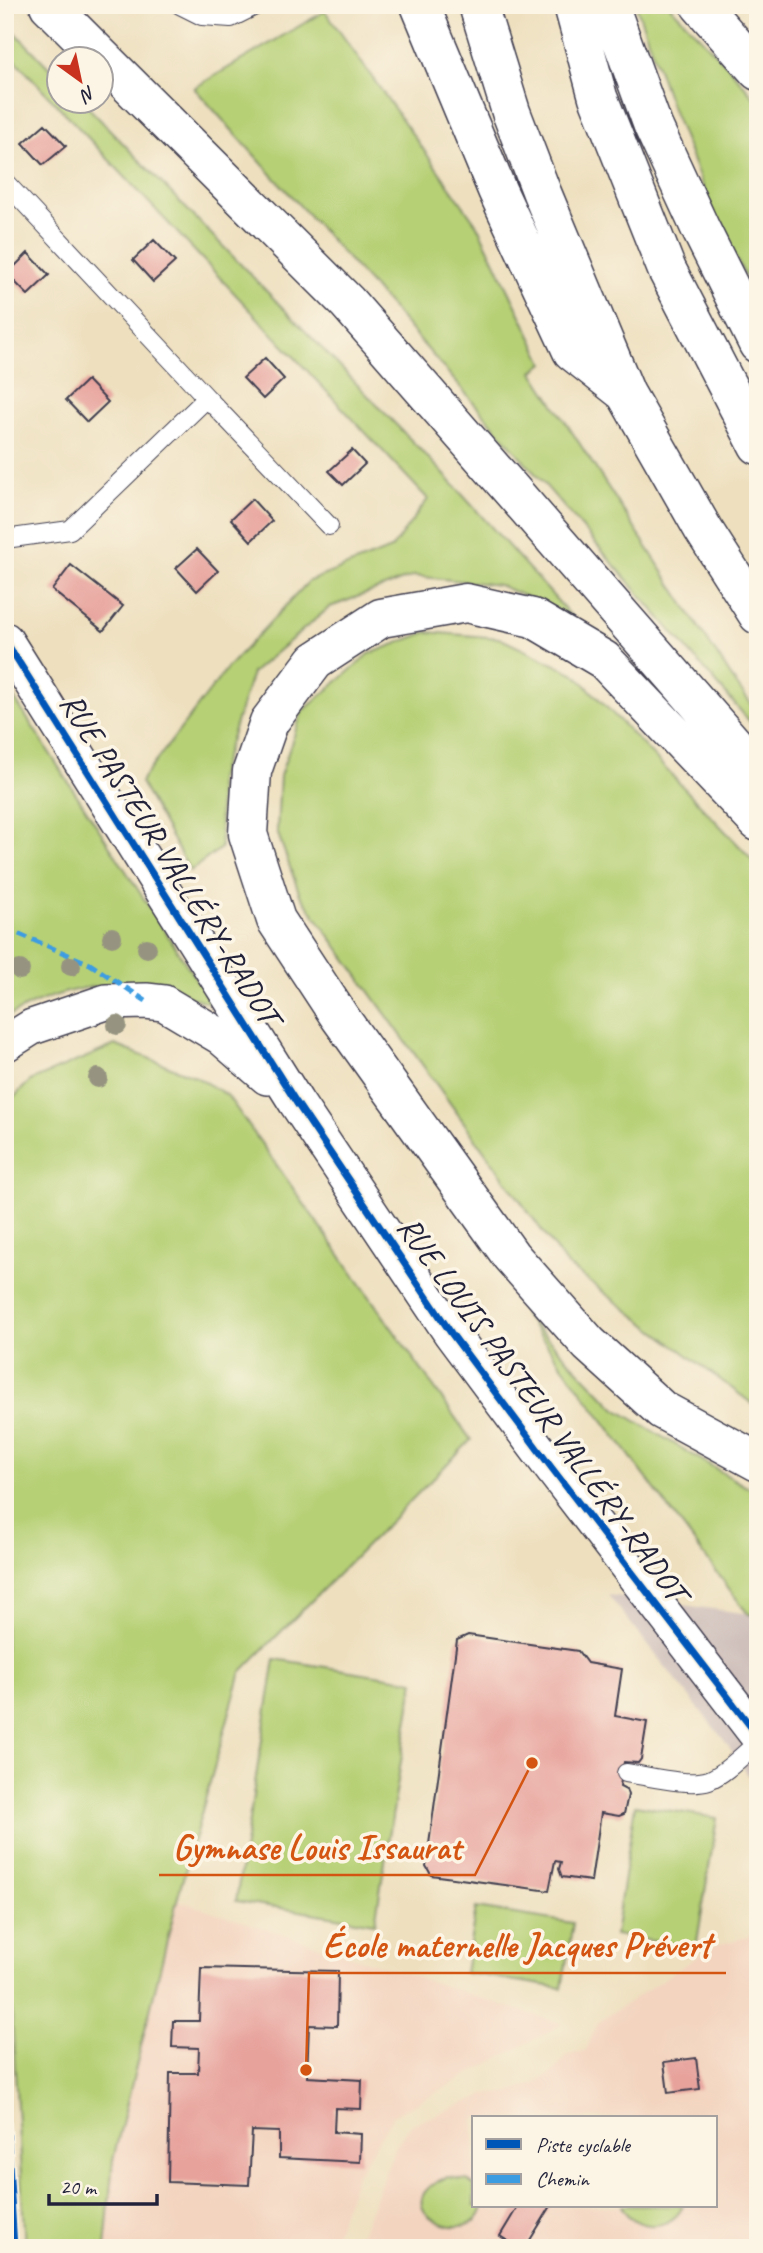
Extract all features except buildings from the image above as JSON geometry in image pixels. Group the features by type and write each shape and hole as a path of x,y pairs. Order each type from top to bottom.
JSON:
{"highway":[{"path":"49,5 347,302 758,772"},
{"path":"421,5 497,190 572,351 626,394"},
{"path":"478,5 511,112 626,394 703,529 758,615"},
{"path":"573,5 598,97 667,270 758,444"},
{"path":"609,5 653,126 758,344"},
{"path":"701,5 758,71"},
{"path":"758,822 604,660 533,618 466,603 381,618 315,661 269,722 252,771 248,834 276,920 339,1016 511,1256 589,1345 662,1410 758,1462"}],"street":[{"name":"RUE PASTEUR VALLÉRY-RADOT","path":"5,640 296,1102"},
{"path":"5,1044 32,1027 106,1002 164,1003 221,1037 296,1102"},
{"name":"RUE LOUIS PASTEUR VALLÉRY-RADOT","path":"296,1102 451,1333 758,1737"}],"lane":[{"path":"180,5 202,16 231,18 257,5"},
{"path":"5,182 329,526"},
{"path":"5,539 70,530 207,398"},
{"path":"626,1773 693,1782 710,1780 758,1742"}],"shaded area":[{"path":"608,1595 758,1615 758,1790 727,1744"},
{"path":"177,1900 562,2024 393,2116 356,2176 330,2248 105,2248 113,2160"},
{"path":"758,1934 758,2248 355,2248 397,2143 411,2125 484,2095 509,2092 534,2084 553,2072 566,2056 586,2050 597,2023 713,1946"}],"green space":[{"path":"636,5 669,5 728,66 758,102 758,300 719,227 672,109"},
{"path":"325,11 477,225 544,363 533,372 736,684 758,713 758,731 391,307 194,88"},
{"path":"5,22 46,65 46,93 13,58 5,65"},
{"path":"68,116 97,116 442,472 572,617 499,585 414,576 330,607 252,673 218,779 221,848 190,871 140,782 228,667 309,581 391,549 428,499"},
{"path":"427,632 499,638 575,674 758,868 758,1408 566,1264 300,895 277,831 280,776 302,712 369,654"},
{"path":"5,684 212,1004 157,989 107,986 82,988 57,995 5,1018"},
{"path":"115,1045 194,1076 227,1095 471,1440 241,1672 177,1900 113,2160 105,2248 25,2248 5,1892 5,1106 30,1081"},
{"path":"523,1313 616,1409 745,1486 758,1490 758,1615 748,1614"},
{"path":"275,1659 414,1681 375,1923 236,1901"},
{"path":"635,1805 717,1818 696,1948 615,1935"},
{"path":"476,1908 573,1923 562,1988 465,1973"},
{"path":"447,2177 467,2180 472,2184 472,2208 482,2208 476,2219 464,2226 449,2225 435,2220 425,2212 422,2201 428,2189"},
{"path":"622,2208 682,2208 662,2224 643,2224"}],"marked path":[{"path":"5,928 90,964 146,1001"}],"cycle path":[{"path":"5,640 296,1102 451,1333 758,1736"},
{"path":"5,2096 14,2248"}],"place":[{"name":"Gymnase Louis Issaurat","path":"532,1763"},
{"name":"École maternelle Jacques Prévert","path":"306,2070"}]}
